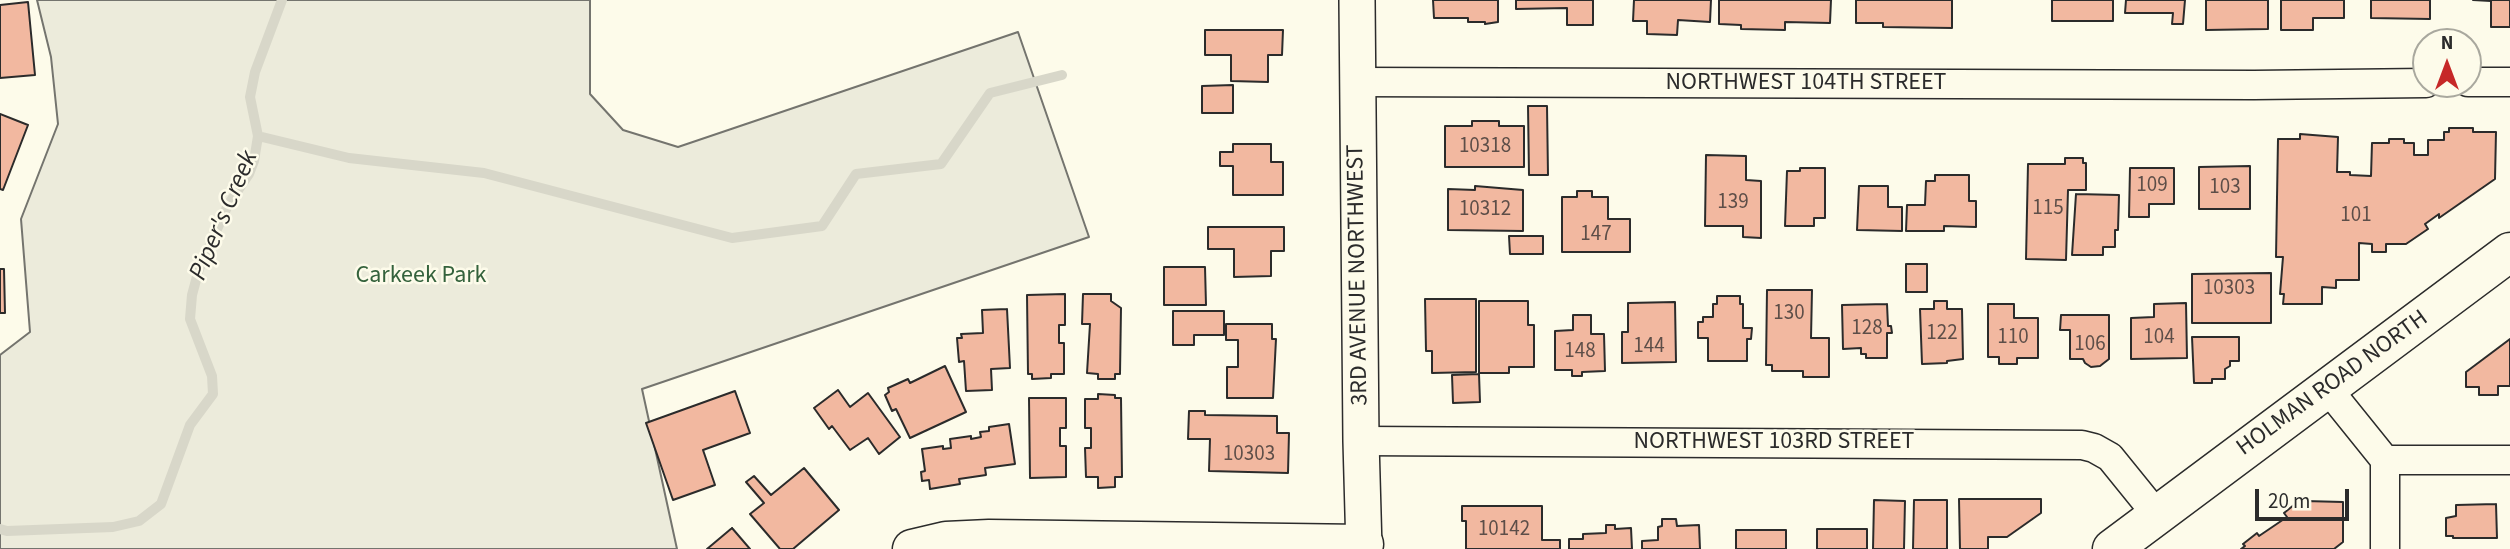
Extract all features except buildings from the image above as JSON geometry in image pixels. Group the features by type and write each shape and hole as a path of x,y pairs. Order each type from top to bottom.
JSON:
{"main road":[{"name":"HOLMAN ROAD NORTH","path":"2112,549 2510,253"},
{"path":"912,549 946,541 989,539 1364,547"}],"street":[{"name":"3RD AVENUE NORTHWEST","path":"1357,0 1364,547"},
{"name":"NORTHWEST 104TH STREET","path":"1357,82 2412,83"},
{"path":"2482,82 2510,82"},
{"path":"2327,388 2385,460 2385,549"},
{"name":"NORTHWEST 103RD STREET","path":"1361,440 2082,445 2110,457 2157,515"},
{"path":"2385,460 2510,460"}],"green space":[{"name":"Carkeek Park","path":"37,0 590,0 590,94 623,130 678,147 1018,32 1089,237 642,389 677,549 0,549 0,355 30,332 21,219 58,124 51,57"}],"waterway":[{"name":"Piper's Creek","path":"0,529 7,531 113,527 139,521 161,504 190,425 213,394 212,376 190,319 192,295 199,269 228,205 249,174 254,161 258,136 250,97 255,72 282,0"},
{"path":"258,136 349,158 484,173 732,238 822,226 856,174 941,164 990,93 1062,75"}]}
